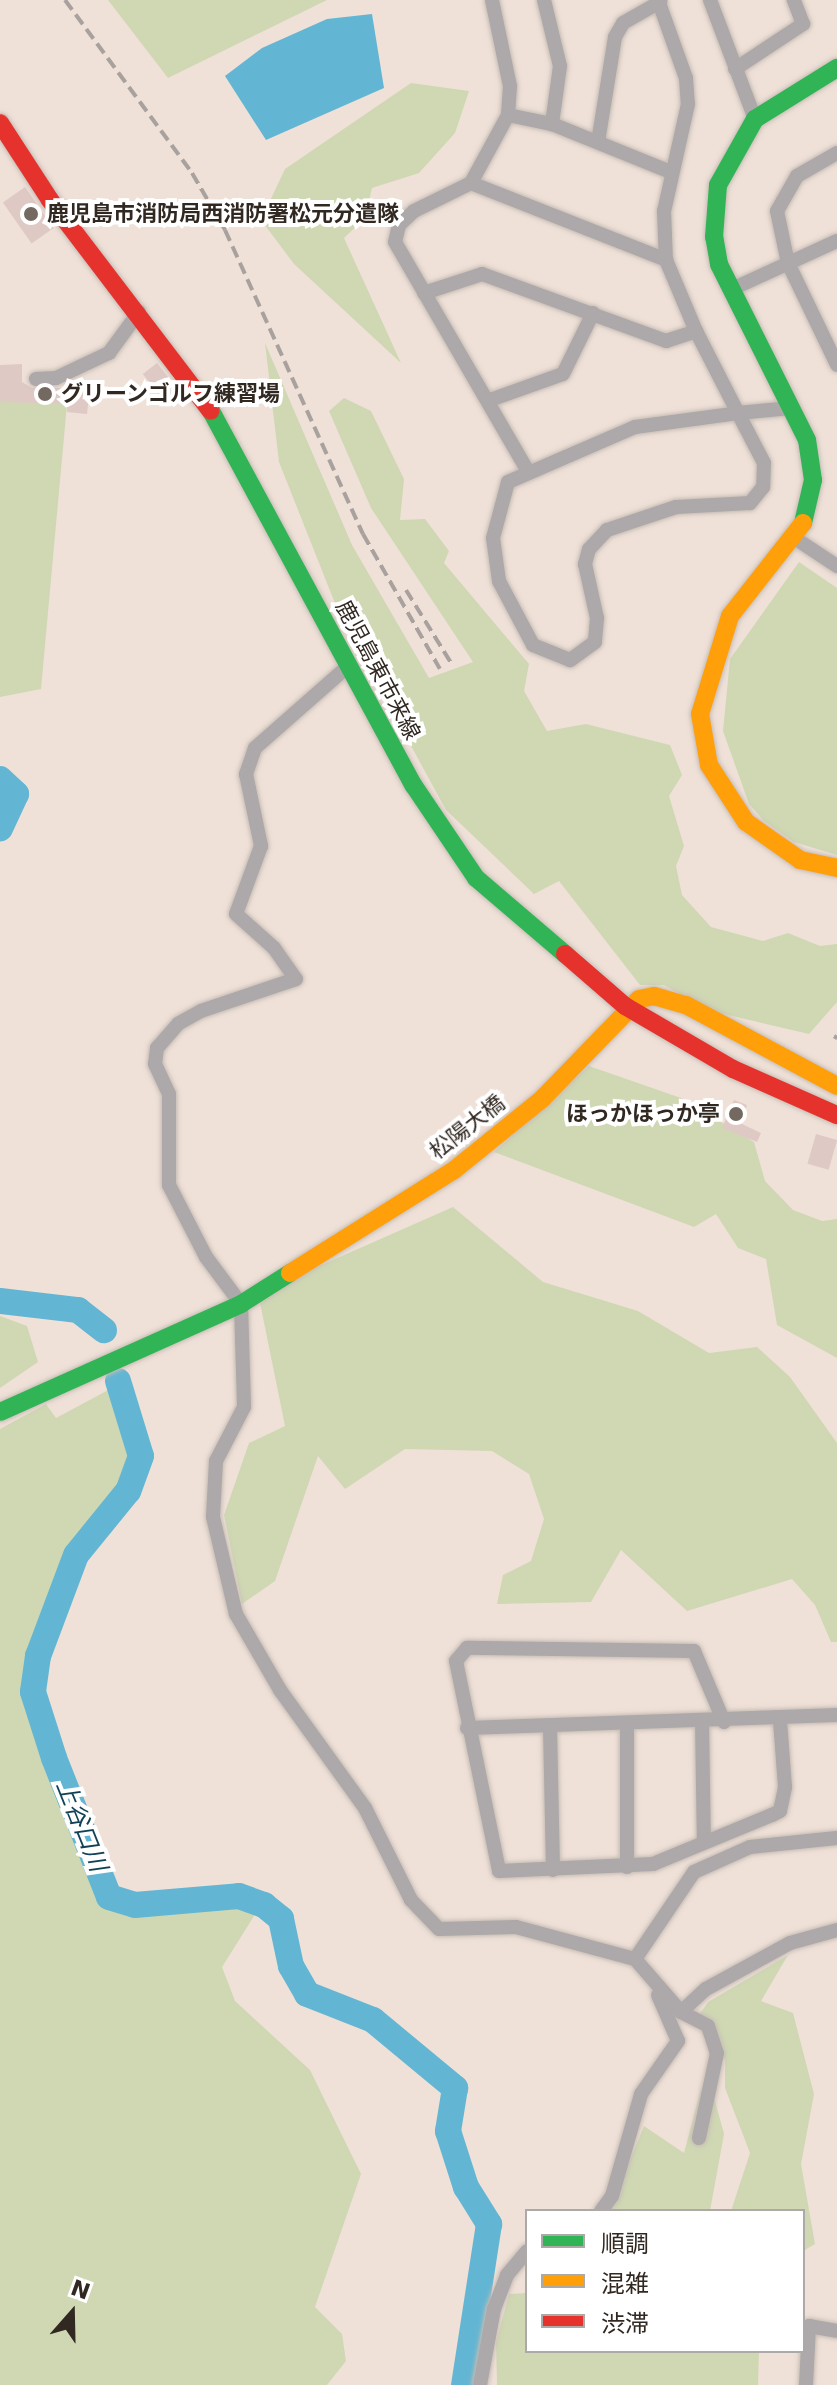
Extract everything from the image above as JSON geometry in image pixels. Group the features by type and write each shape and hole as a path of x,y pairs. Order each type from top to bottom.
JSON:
{"street":[{"path":"492,0 510,86 508,115 471,183 399,225 395,242 490,400 527,470"},
{"path":"544,0 560,66 552,124"},
{"path":"710,0 755,119"},
{"path":"735,69 803,24 794,0"},
{"path":"598,142 615,37 623,23 659,1 688,104 671,172 666,260 696,331 738,413 764,463 763,487 750,503 676,507 626,521 596,539 584,575 598,631 595,642 570,660 533,645 499,581 493,538 508,482 527,470 635,427 738,413 791,408"},
{"path":"837,68 755,119 728,161 714,206 719,264 807,440 813,480 811,505 796,539 730,616 702,691 701,732 716,780 746,822 800,860 837,868"},
{"path":"508,115 552,124 671,172"},
{"name":"鹿児島東市来線","path":"0,123 50,200 139,312 245,466 347,667 457,855 519,919 625,1006 733,1069 837,1115"},
{"path":"837,153 806,168 778,200 788,263 832,342 837,365"},
{"path":"471,183 666,260"},
{"path":"732,289 837,241"},
{"path":"424,293 482,274 666,341 696,331"},
{"path":"36,379 56,378 109,353 139,312"},
{"path":"490,400 563,374 593,313"},
{"path":"796,539 837,566"},
{"path":"347,667 255,748 246,774 261,846 236,914 274,948 296,979 201,1011 178,1024 157,1048 155,1064 169,1094 169,1185 206,1257 241,1304 244,1407 216,1461 213,1517 236,1614 280,1690 365,1808 411,1900 439,1929 516,1927 635,1959 681,2012 708,2026 717,2053 699,2138"},
{"path":"625,1006 654,996 686,1005 837,1086"},
{"name":"松陽大橋","path":"0,1412 241,1304 454,1170 542,1099 625,1006"},
{"path":"724,1722 694,1651 467,1648 456,1664 496,1869 553,1870 653,1864 780,1811 785,1787 780,1720"},
{"path":"467,1728 627,1726 837,1715"},
{"path":"702,1721 704,1842"},
{"path":"550,1726 553,1870"},
{"path":"627,1726 627,1867"},
{"path":"635,1959 694,1872 750,1847 837,1838"},
{"path":"681,2012 706,1989 790,1943 837,1930"},
{"path":"602,2209 612,2196 641,2094 678,2041 635,1959"},
{"path":"480,2385 494,2309 507,2275 525,2253"},
{"path":"806,2385 809,2326 837,2331"}],"green space":[{"path":"108,0 327,0 168,78"},
{"path":"411,83 469,91 455,133 419,173 372,188 365,218 344,238 401,363 294,264 261,220 285,169"},
{"path":"265,343 352,545 429,678 473,662 371,508 329,411 344,398 371,411 404,479 400,520 425,519 449,551 444,563 529,664 524,691 547,731 586,724 670,745 682,775 669,796 684,846 676,866 682,895 711,927 763,941 788,933 820,946 837,944 837,1002 809,1034 707,1010 664,985 640,985 559,881 534,894 446,810 340,616 279,462"},
{"path":"22,400 67,404 41,689 0,697 0,402"},
{"path":"799,562 837,588 837,855 794,842 764,821 749,804 723,731 730,659"},
{"path":"589,1066 681,1098 754,1142 765,1181 793,1210 822,1221 837,1219 837,1358 777,1325 766,1259 738,1248 716,1214 694,1227 494,1152"},
{"path":"453,1207 543,1282 638,1311 709,1353 757,1347 790,1377 837,1443 837,1642 831,1642 815,1605 792,1579 687,1611 621,1550 591,1602 497,1604 503,1575 531,1561 544,1519 529,1474 492,1451 405,1449 345,1489 318,1456 275,1581 242,1604 224,1515 249,1443 285,1426 258,1293"},
{"path":"0,1316 27,1326 38,1362 0,1388"},
{"path":"112,1388 135,1453 128,1478 73,1550 46,1601 26,1668 27,1706 96,1894 113,1910 142,1917 235,1905 256,1913 222,1967 235,2001 310,2070 361,2174 315,2307 342,2334 346,2361 327,2385 0,2385 0,1429 46,1404 56,1418"},
{"path":"788,1955 761,2001 793,2013 814,2094 801,2164 815,2244 805,2250 805,2209 732,2209 750,2153 725,2088 725,2060 697,2018 708,2002"},
{"path":"711,2086 724,2134 710,2209 610,2209 644,2126 684,2153 701,2089"},
{"path":"525,2293 525,2353 759,2353 758,2385 497,2385 496,2343 509,2294"}],"water":[{"path":"372,14 384,88 266,140 225,76 262,48 327,19"}],"building":[{"name":"鹿児島市消防局西消防署松元分遣隊","path":"25,187 54,228 32,243 3,202"},
{"path":"157,363 181,394 167,405 143,374"},
{"name":"グリーンゴルフ練習場","path":"22,364 22,382 32,388 90,388 87,414 67,412 67,404 0,402 0,365"},
{"name":"ほっかほっか亭","path":"734,1100 747,1105 740,1123 761,1133 757,1142 722,1128"},
{"path":"816,1134 837,1140 829,1170 807,1164"}],"waterway":[{"name":"上谷口川","path":"0,779 16,794 0,828"},
{"name":"上谷口川","path":"0,1301 78,1310 104,1330"},
{"name":"上谷口川","path":"118,1381 141,1456 128,1491 76,1555 38,1656 33,1692 54,1758 109,1897 135,1905 239,1896 264,1905 281,1919 291,1966 307,1994 373,2020 455,2088 448,2131 466,2187 489,2224 464,2385"}],"railway":[{"path":"65,0 192,173 225,230 363,534 440,669"},
{"path":"406,590 451,663"}],"traffic: fast":[{"path":"803,523 813,480 807,440 719,264 714,237 718,185 755,119 837,68"},
{"path":"211,411 414,786 476,878 565,954"},
{"path":"0,1412 241,1304 290,1273"}],"traffic: slow":[{"path":"803,523 730,616 700,714 709,765 746,822 800,860 837,868"},
{"path":"290,1273 454,1170 542,1099 639,999 654,996 686,1005 837,1086"}],"traffic: jam":[{"path":"0,123 50,200 211,411"},
{"path":"565,954 625,1006 733,1069 837,1115"}],"place":[{"name":"鹿児島市消防局西消防署松元分遣隊","path":"31,214"},
{"name":"グリーンゴルフ練習場","path":"45,394"},
{"name":"ほっかほっか亭","path":"736,1114"}]}
